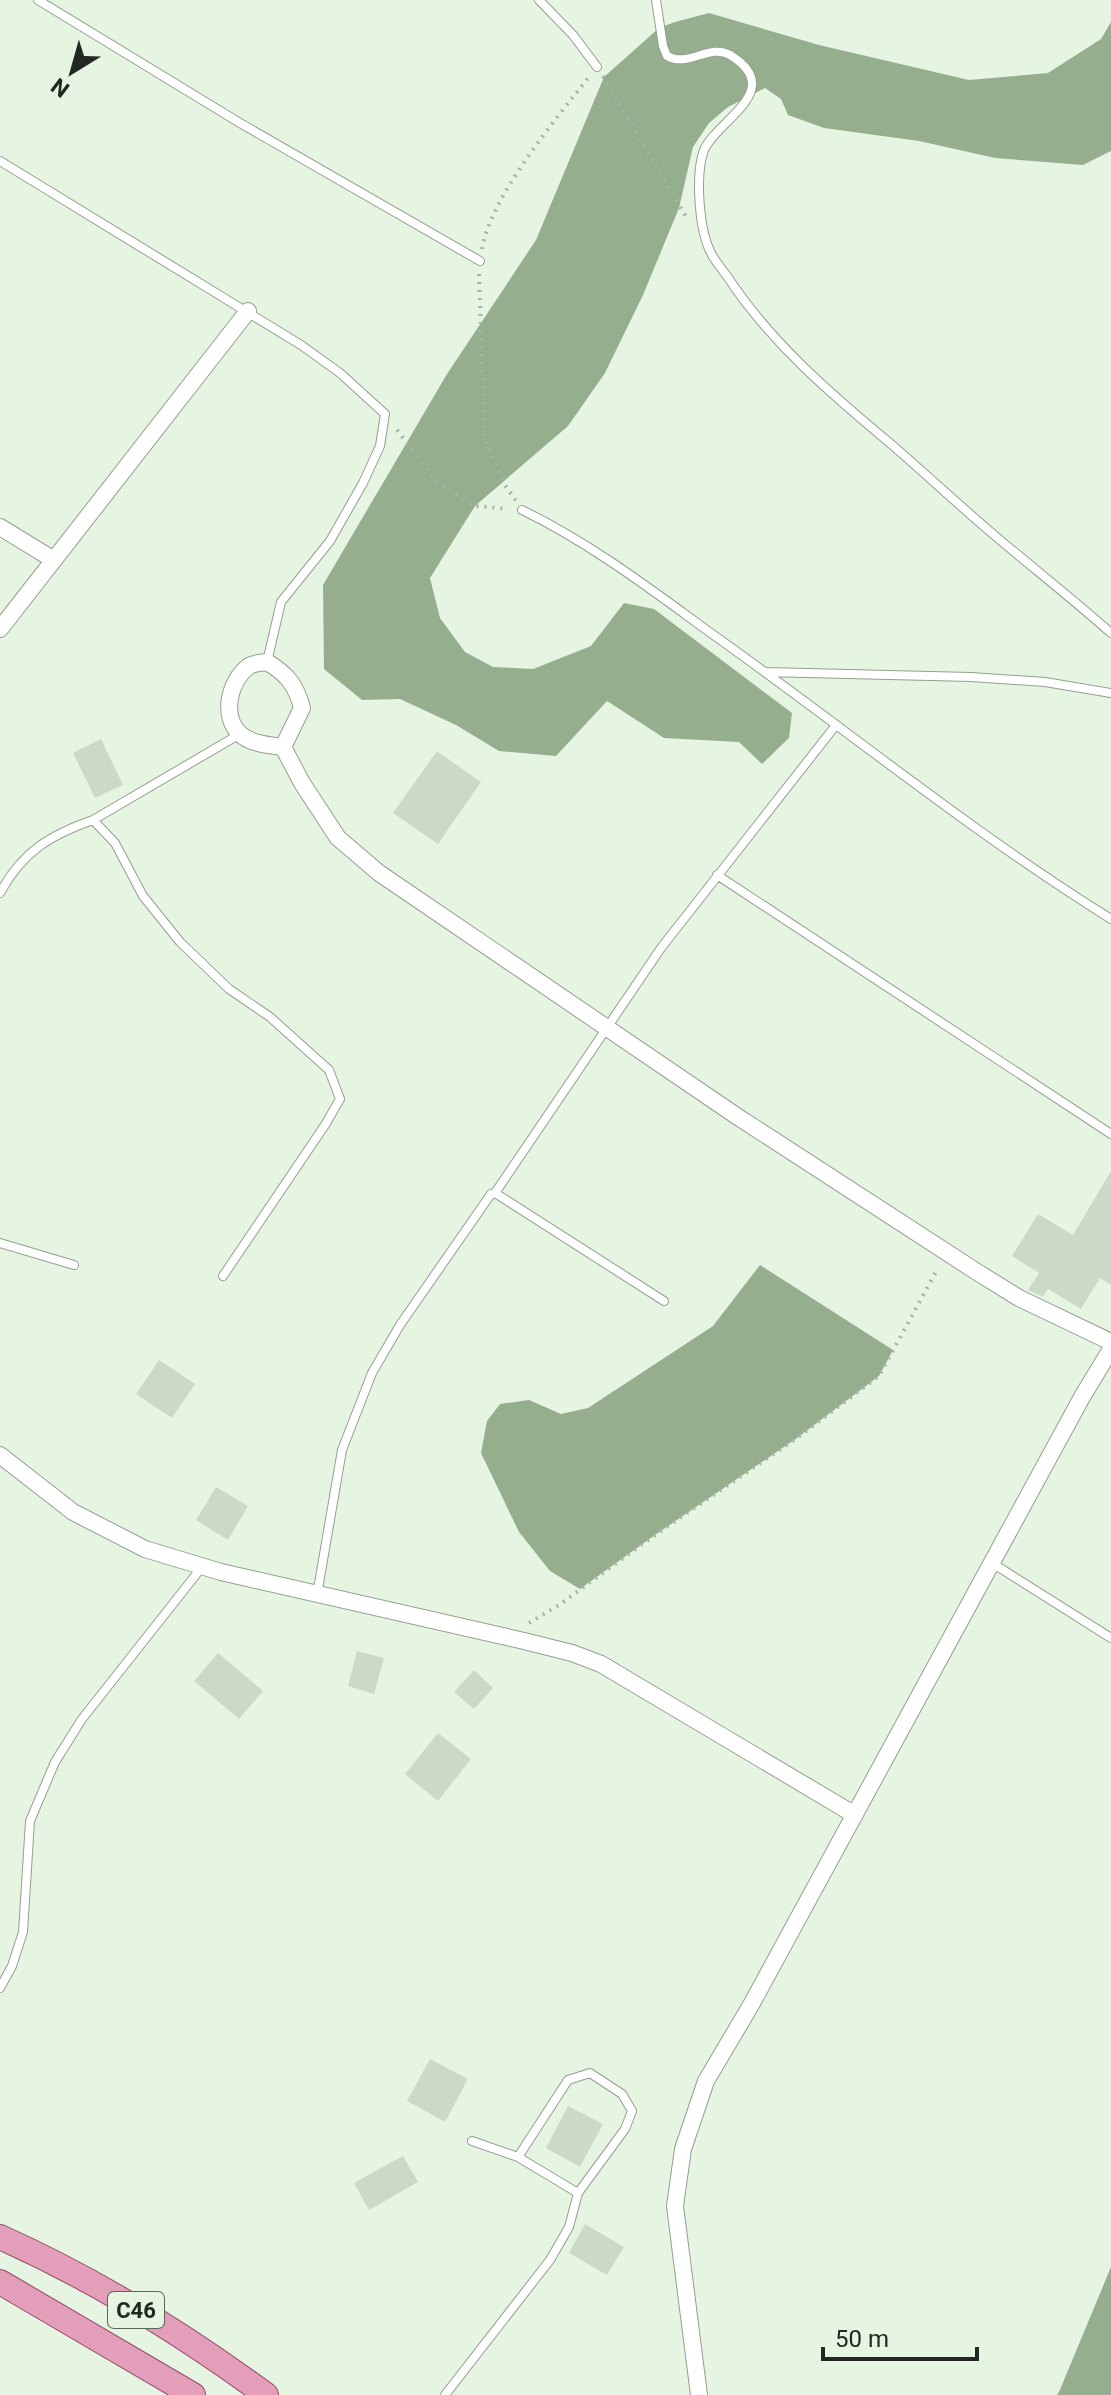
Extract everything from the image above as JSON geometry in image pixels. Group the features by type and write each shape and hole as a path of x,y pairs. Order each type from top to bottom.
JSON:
{"main road":[{"name":"C46","path":"0,2237 52,2261 207,2352 266,2395"},
{"name":"C46","path":"0,2282 193,2395"}],"street":[{"path":"0,629 248,311"},
{"path":"0,527 54,560"},
{"path":"267,662 284,672 297,689 302,708 283,747 255,742 240,734 229,712 231,692 238,677 251,664 267,662"},
{"path":"283,747 338,838 379,873 607,1029 947,1252 1019,1298 1111,1342"},
{"path":"699,2395 675,2206 683,2149 706,2081 751,2005 1111,1349"},
{"path":"0,1455 73,1512 145,1549 203,1567 317,1595 572,1653 601,1664 855,1815"}],"lane":[{"path":"38,0 253,131 480,261"},
{"path":"539,0 573,35 597,67"},
{"path":"656,0 667,56 680,60 714,52 727,53 742,64 751,76 751,91 744,107 713,136 705,149 700,166 699,195 709,250 762,325 833,396 1111,633"},
{"path":"0,161 248,311 340,373 385,414 380,446 363,483 330,541 281,602 267,662"},
{"path":"522,510 563,530 766,672 1070,894 1111,919"},
{"path":"766,672 971,677 1045,682 1111,693"},
{"path":"317,1595 342,1450 372,1373 400,1325 491,1194 495,1193 661,948 836,725"},
{"path":"0,893 20,861 39,845 68,828 93,820 240,734"},
{"path":"93,820 115,843 143,896 180,942 229,989 270,1017 329,1070 340,1099 223,1276"},
{"path":"717,875 1111,1134"},
{"path":"495,1193 664,1301"},
{"path":"0,1243 74,1265"},
{"path":"992,1563 1111,1638"},
{"path":"0,1988 12,1966 23,1932 30,1821 55,1762 82,1719 203,1567"},
{"path":"445,2395 550,2260 569,2227 578,2193 625,2129 632,2111 622,2094 590,2073 568,2080 518,2157"},
{"path":"472,2141 518,2157 578,2193"}],"path":[{"path":"522,510 505,485 485,439 480,352 480,261 483,240 495,213 540,139 597,67 679,208 709,250"},
{"path":"385,414 436,481 475,506 522,510"},
{"path":"505,1637 559,1605 797,1438 879,1376 947,1252"}],"shaded area":[{"path":"709,13 819,45 969,80 1048,73 1101,39 1111,22 1111,151 1083,165 995,158 919,141 824,128 788,115 781,99 765,88 728,107 709,123 693,147 679,208 643,295 605,373 568,426 475,506 430,578 440,618 465,652 493,667 533,669 591,646 624,603 654,609 792,713 789,738 762,764 739,742 664,738 607,701 556,756 499,751 456,725 400,699 362,700 324,669 323,585 447,374 536,240 604,77 659,28"},
{"path":"760,1265 893,1350 879,1376 797,1438 580,1589 550,1571 519,1532 481,1453 487,1421 500,1404 529,1400 561,1414 588,1408 713,1326"},
{"path":"1111,2267 1111,2395 1057,2395 1059,2392"}],"building":[{"path":"101,739 123,785 95,798 73,753"},
{"path":"437,751 481,782 438,844 393,813"},
{"path":"1111,1171 1111,1285 1100,1278 1081,1309 1048,1289 1043,1297 1028,1290 1039,1273 1012,1256 1038,1214 1073,1235"},
{"path":"159,1360 195,1384 172,1418 136,1394"},
{"path":"216,1487 248,1506 228,1540 196,1520"},
{"path":"357,1651 384,1658 374,1694 348,1686"},
{"path":"218,1653 263,1691 239,1719 194,1681"},
{"path":"474,1670 493,1688 474,1709 454,1692"},
{"path":"438,1733 471,1759 438,1801 405,1774"},
{"path":"430,2059 468,2079 445,2122 407,2101"},
{"path":"568,2106 603,2124 580,2167 546,2148"},
{"path":"403,2156 418,2182 369,2210 354,2183"},
{"path":"585,2224 624,2247 607,2275 569,2253"}]}
